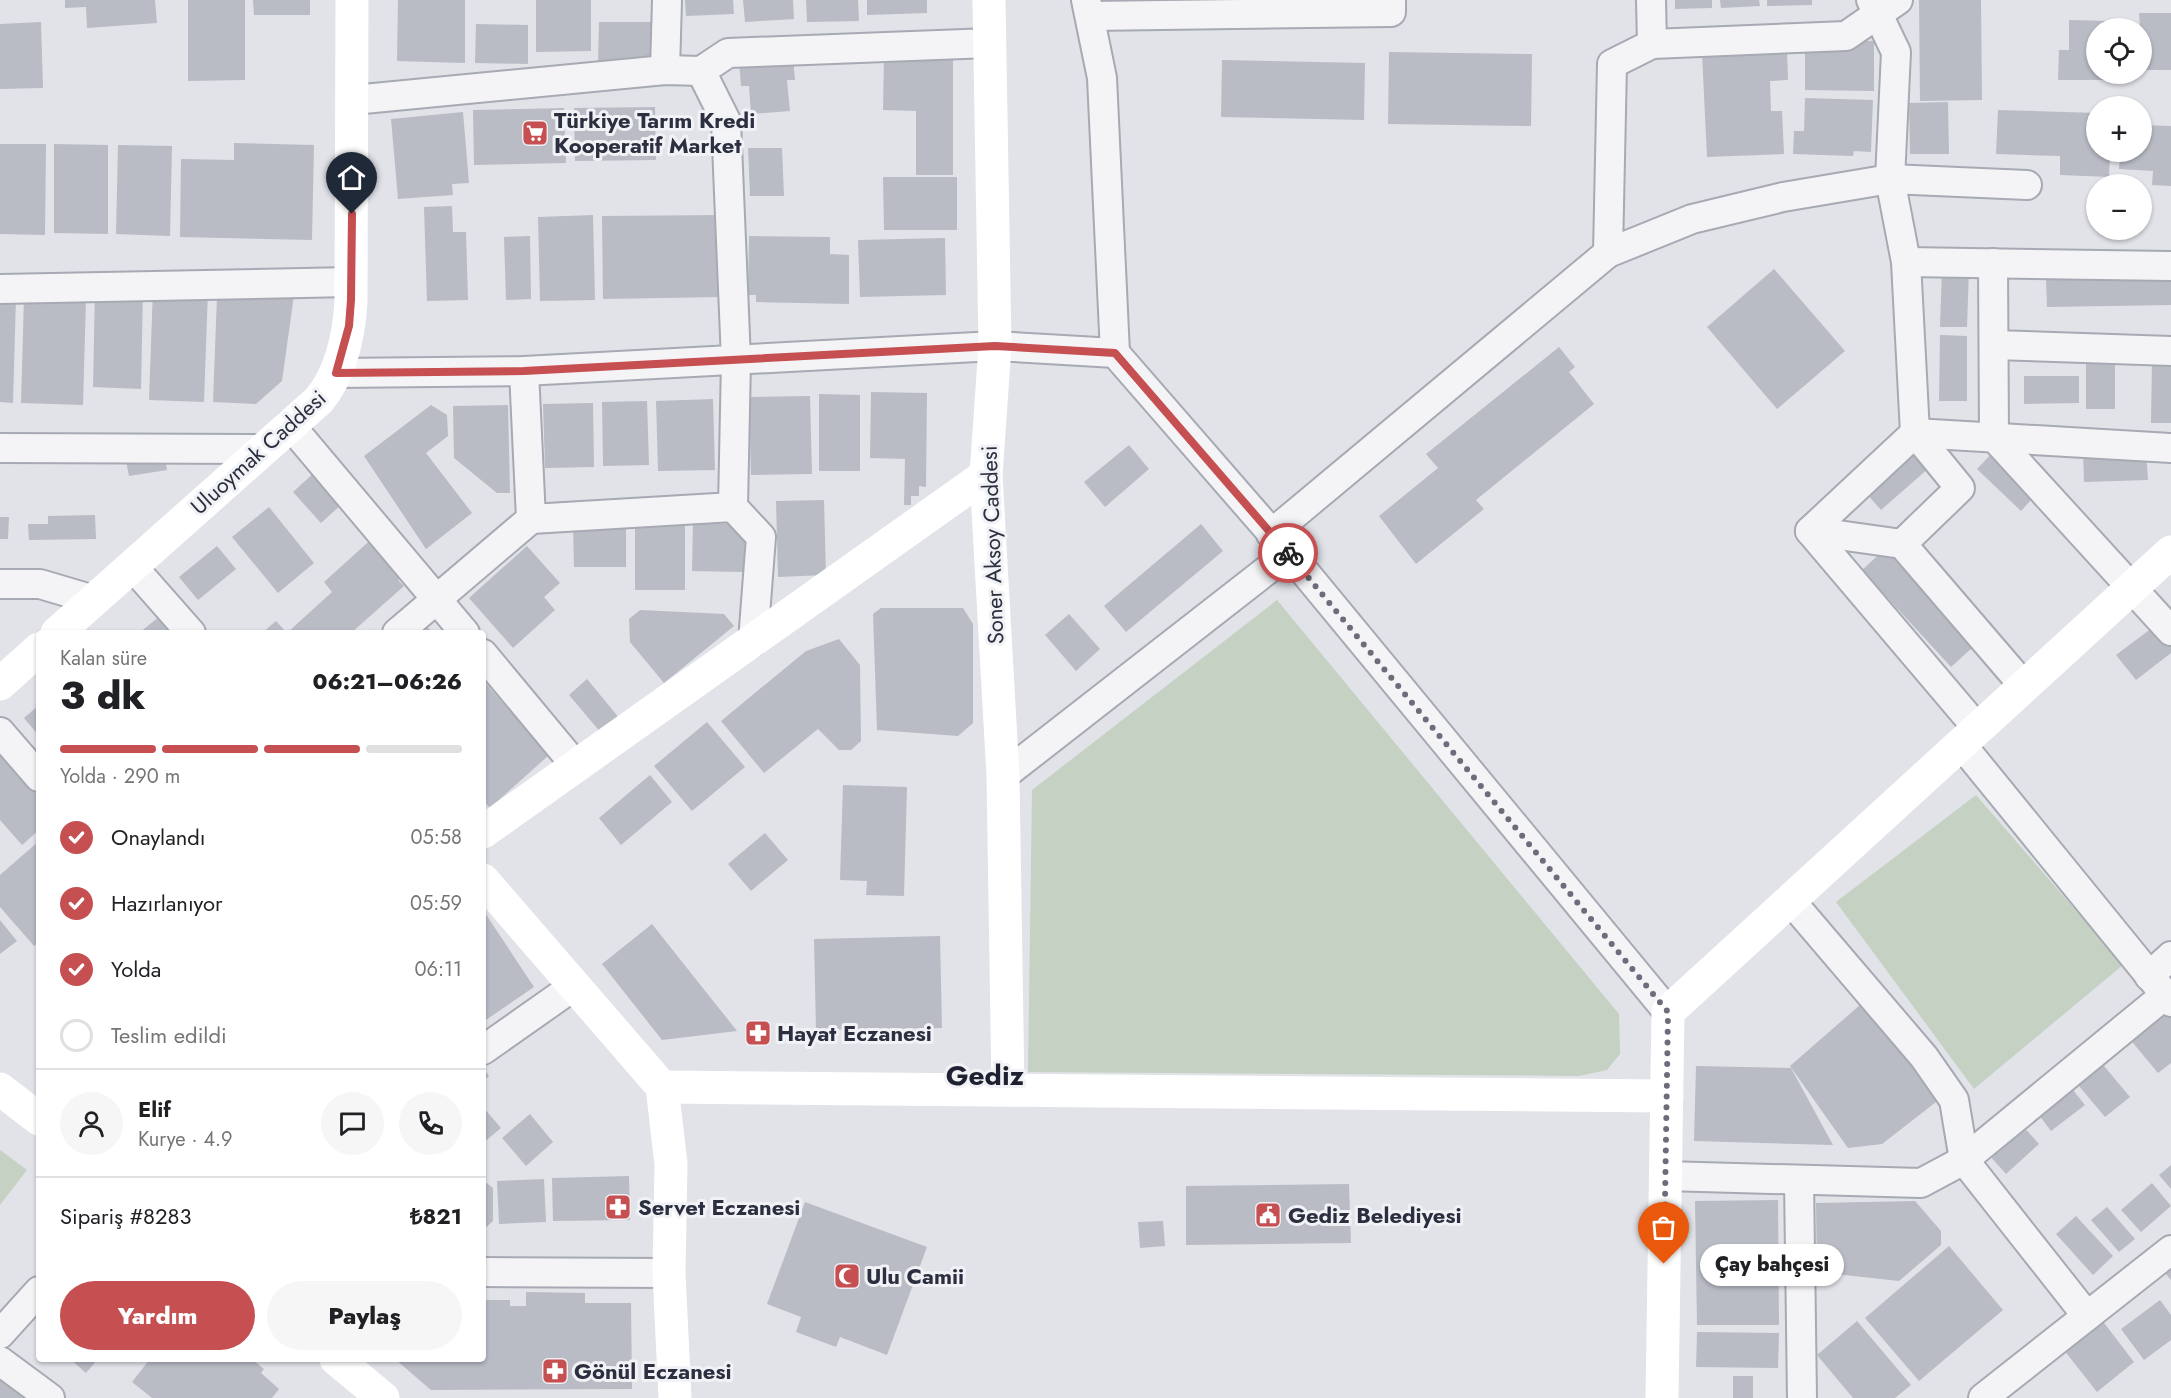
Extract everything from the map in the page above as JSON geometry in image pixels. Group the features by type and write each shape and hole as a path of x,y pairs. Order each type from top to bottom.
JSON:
{"street":[{"name":"Uluoymak Caddesi","path":"60,630 319,400 329,388 336,373 349,326 351,282 352,0"},
{"path":"665,70 667,0"},
{"name":"Soner Aksoy Caddesi","path":"989,0 995,346 986,475 1003,776 1008,1090"},
{"path":"1391,0 1391,12 1088,8 1102,78 1115,353 1280,544 1668,1012 1662,1398"},
{"path":"1651,0 1652,44"},
{"path":"1608,253 1612,64 1652,44 1846,36 1882,5 1896,52 1890,179 1906,262 1915,433 1960,488 1902,544"},
{"path":"353,100 665,70 701,71 728,53 990,43"},
{"path":"701,71 726,121 736,360 733,507 761,537 753,640"},
{"path":"1003,776 1280,544 1608,253 1692,219 1784,197 1890,179 2027,185"},
{"path":"1906,262 2171,266"},
{"path":"1993,263 1994,437 2171,631"},
{"path":"0,289 351,282"},
{"path":"1994,345 2171,351"},
{"path":"336,373 524,371 995,346 1115,353"},
{"path":"524,371 531,519"},
{"path":"290,425 462,630"},
{"path":"1810,531 1915,433 2171,448"},
{"path":"0,448 263,449"},
{"path":"486,830 986,475"},
{"path":"400,630 531,519 733,507"},
{"path":"1810,531 1902,544 2024,687"},
{"path":"1810,531 1970,736 2162,991"},
{"path":"1668,1012 2171,552"},
{"path":"132,566 188,630"},
{"path":"0,584 40,585 94,600"},
{"path":"0,684 36,652"},
{"path":"486,658 576,766"},
{"path":"0,732 36,774"},
{"path":"486,883 662,1087 671,1164 669,1273 675,1398"},
{"path":"1790,900 1924,1057 1954,1100 1964,1160 2087,1316"},
{"path":"1665,1176 1921,1183 1964,1160 2162,991 2171,956"},
{"path":"486,1048 574,986"},
{"path":"662,1087 1667,1096"},
{"path":"0,1089 36,1117"},
{"path":"1799,1180 1802,1398"},
{"path":"1983,1398 2171,1250"},
{"path":"486,1272 669,1273"},
{"path":"0,1334 36,1294"},
{"path":"0,1361 50,1398"},
{"path":"340,1362 383,1398"}],"green space":[{"path":"1277,600 1619,1014 1620,1054 1607,1070 1579,1076 1028,1072 1032,790"},
{"path":"1976,795 2123,965 1974,1089 1836,902"},
{"path":"0,1150 27,1170 0,1205"}],"building":[{"path":"65,0 155,0 157,23 87,28 86,7 65,8"},
{"path":"188,0 245,0 245,80 188,81"},
{"path":"253,0 310,0 310,15 254,15"},
{"path":"398,0 465,0 465,63 397,61"},
{"path":"536,0 591,0 591,51 536,52"},
{"path":"685,0 733,0 734,14 686,16"},
{"path":"743,0 793,0 794,19 745,22"},
{"path":"806,0 858,0 859,21 807,22"},
{"path":"867,0 927,0 927,13 867,15"},
{"path":"1675,0 1712,0 1712,8 1675,9"},
{"path":"1720,0 1759,0 1760,6 1721,8"},
{"path":"1767,0 1812,0 1812,5 1767,6"},
{"path":"1919,0 1981,0 1982,100 1920,101"},
{"path":"2139,13 2171,13 2171,70 2152,70 2152,18 2139,18"},
{"path":"2069,20 2086,20 2086,80 2058,80 2059,50 2069,50"},
{"path":"41,22 43,88 0,89 0,24"},
{"path":"599,22 651,22 651,62 598,62"},
{"path":"476,24 528,25 528,64 475,63"},
{"path":"1805,40 1874,41 1874,91 1805,90"},
{"path":"1787,50 1788,80 1770,81 1771,111 1782,111 1784,154 1707,157 1702,53"},
{"path":"1389,52 1532,54 1531,126 1388,124"},
{"path":"884,53 953,54 953,175 916,175 916,111 883,110"},
{"path":"793,57 795,80 787,80 790,111 751,114 749,86 741,86 739,61"},
{"path":"1222,60 1365,63 1364,120 1221,117"},
{"path":"1805,98 1873,100 1871,152 1854,151 1853,156 1793,154 1794,131 1804,131"},
{"path":"1948,102 1949,154 1910,154 1909,103"},
{"path":"655,107 656,160 575,161 574,108"},
{"path":"564,108 566,163 474,165 473,110"},
{"path":"1998,110 2086,113 2086,162 2110,162 2109,174 2060,175 2060,156 1996,154"},
{"path":"463,112 469,183 452,184 453,195 398,199 391,119"},
{"path":"2152,125 2171,126 2171,186 2152,185 2153,171 2119,169 2119,162 2152,162"},
{"path":"234,143 314,145 312,240 180,237 181,159 234,160"},
{"path":"0,144 46,144 45,235 0,234"},
{"path":"54,144 108,145 108,234 54,233"},
{"path":"118,145 172,146 170,236 116,234"},
{"path":"748,148 782,148 784,196 750,196"},
{"path":"883,177 957,177 957,230 884,230"},
{"path":"452,206 453,232 466,232 468,300 427,301 424,207"},
{"path":"593,215 595,300 540,301 538,217"},
{"path":"720,215 721,297 603,299 602,216"},
{"path":"530,236 531,299 506,300 504,237"},
{"path":"749,236 830,237 830,254 849,255 849,304 756,302 756,295 748,295"},
{"path":"945,238 946,295 860,297 858,240"},
{"path":"1942,268 1969,269 1967,327 1940,327"},
{"path":"1774,269 1845,351 1777,409 1707,327"},
{"path":"2171,275 2171,305 2047,307 2046,277"},
{"path":"95,288 143,289 141,389 93,387"},
{"path":"153,288 208,290 204,402 149,400"},
{"path":"294,295 282,381 256,404 213,402 217,296"},
{"path":"0,296 16,297 13,403 0,402"},
{"path":"24,296 86,298 83,405 21,403"},
{"path":"1940,335 1967,336 1967,401 1939,401"},
{"path":"1559,347 1575,367 1569,372 1594,404 1476,500 1484,509 1416,564 1379,516 1438,468 1426,454"},
{"path":"2086,353 2115,353 2115,409 2086,409"},
{"path":"2152,358 2171,358 2171,423 2151,423"},
{"path":"2024,376 2079,376 2079,403 2024,404"},
{"path":"871,392 927,393 926,487 919,486 919,496 911,496 911,505 904,505 905,459 870,458"},
{"path":"819,394 860,395 860,471 819,471"},
{"path":"810,396 812,474 751,475 749,397"},
{"path":"713,399 715,470 658,471 656,401"},
{"path":"647,401 649,465 603,466 602,402"},
{"path":"593,403 594,467 545,468 543,404"},
{"path":"431,405 447,415 448,436 426,453 472,513 426,549 364,456"},
{"path":"508,405 510,493 497,493 454,458 453,406"},
{"path":"1129,445 1149,469 1105,507 1084,482"},
{"path":"1998,447 2041,489 2021,511 1977,469"},
{"path":"164,450 167,470 129,476 125,456"},
{"path":"1915,450 1930,467 1881,510 1866,493"},
{"path":"2146,450 2148,480 2084,482 2083,452"},
{"path":"315,472 343,503 321,523 293,492"},
{"path":"824,500 826,575 778,577 776,501"},
{"path":"269,507 314,563 278,593 232,537"},
{"path":"95,515 96,539 29,540 28,524 48,524 48,516"},
{"path":"0,517 9,517 8,539 0,539"},
{"path":"626,523 626,567 574,567 573,524"},
{"path":"693,523 745,524 744,572 692,571"},
{"path":"635,524 685,524 685,590 635,590"},
{"path":"1201,524 1223,551 1126,632 1104,606"},
{"path":"376,535 403,576 398,580 404,586 354,630 290,630 332,592 324,582"},
{"path":"217,546 236,569 198,600 179,577"},
{"path":"527,546 560,583 544,597 555,610 513,648 469,598"},
{"path":"1885,549 1973,647 1951,667 1862,570"},
{"path":"881,608 963,608 973,624 973,723 958,736 877,730 873,614"},
{"path":"640,610 724,614 734,626 664,683 630,642 629,619"},
{"path":"165,612 180,630 143,630"},
{"path":"1069,614 1100,649 1076,671 1045,635"},
{"path":"417,616 430,630 401,630"},
{"path":"276,621 284,630 266,630"},
{"path":"2160,622 2171,636 2171,653 2136,680 2116,655"},
{"path":"839,639 860,665 861,741 851,750 839,750 818,729 764,773 721,721 806,651"},
{"path":"587,679 620,719 602,734 569,695"},
{"path":"486,683 549,755 490,808 486,803"},
{"path":"36,708 36,732 24,718"},
{"path":"707,722 745,767 692,811 654,766"},
{"path":"0,743 36,785 36,833 22,845 0,820"},
{"path":"650,775 672,802 621,845 599,818"},
{"path":"843,785 907,787 904,896 866,895 867,881 840,880"},
{"path":"765,833 788,860 751,891 728,864"},
{"path":"36,844 36,944 34,946 0,907 0,875"},
{"path":"486,915 534,987 486,1020"},
{"path":"0,920 17,941 0,954"},
{"path":"652,924 737,1031 662,1040 602,964"},
{"path":"940,936 942,1028 816,1030 814,939"},
{"path":"1868,998 1945,1095 1882,1144 1848,1148 1790,1066"},
{"path":"2167,1006 2171,1010 2171,1063 2158,1073 2129,1038"},
{"path":"2099,1060 2130,1097 2105,1117 2074,1080"},
{"path":"1696,1066 1791,1068 1833,1145 1694,1141"},
{"path":"2069,1085 2085,1105 2051,1131 2036,1111"},
{"path":"486,1110 501,1128 486,1140"},
{"path":"530,1114 553,1142 526,1166 502,1138"},
{"path":"2022,1125 2039,1144 2006,1174 1989,1155"},
{"path":"2171,1165 2171,1189 2159,1175"},
{"path":"629,1176 630,1220 553,1221 552,1178"},
{"path":"544,1179 546,1222 499,1224 497,1181"},
{"path":"486,1182 493,1188 493,1221 486,1227"},
{"path":"2152,1183 2171,1206 2141,1232 2121,1210"},
{"name":"Gediz Belediyesi","path":"1349,1184 1351,1243 1186,1245 1186,1186"},
{"path":"1778,1200 1779,1325 1697,1325 1695,1201"},
{"path":"1915,1201 1941,1231 1941,1245 1899,1281 1817,1272 1816,1203"},
{"name":"Ulu Camii","path":"805,1202 927,1247 887,1355 840,1337 836,1347 796,1332 801,1317 767,1304"},
{"path":"2107,1207 2135,1239 2119,1252 2091,1220"},
{"path":"2076,1216 2113,1256 2093,1275 2056,1234"},
{"path":"1163,1221 1165,1246 1140,1248 1138,1222"},
{"path":"1949,1246 2003,1310 1919,1381 1865,1318"},
{"path":"2171,1257 2171,1280 2160,1267"},
{"path":"526,1292 585,1293 585,1303 631,1303 632,1389 431,1390 398,1362 486,1362 486,1300 510,1300 510,1306 526,1306"},
{"path":"2160,1300 2171,1315 2171,1340 2144,1360 2121,1329"},
{"path":"2098,1315 2134,1362 2097,1392 2060,1345"},
{"path":"1857,1321 1911,1385 1895,1398 1853,1398 1817,1355"},
{"path":"1697,1332 1779,1333 1778,1368 1696,1367"},
{"path":"73,1362 95,1362 86,1373"},
{"path":"148,1362 256,1362 264,1369 261,1373 279,1389 272,1398 152,1398 132,1382"},
{"path":"5,1374 33,1398 0,1398 0,1380"},
{"path":"1733,1376 1753,1376 1753,1398 1733,1398"}],"way so far":[{"path":"1288,553 1668,1012 1664,1264"}],"place":[{"name":"Türkiye Tarım Kredi Kooperatif Market","path":"535,133"},
{"name":"Hayat Eczanesi","path":"758,1033"},
{"name":"Servet Eczanesi","path":"618,1207"},
{"name":"Gediz Belediyesi","path":"1268,1215"},
{"name":"Çay bahçesi","path":"1664,1264"},
{"name":"Ulu Camii","path":"847,1276"},
{"name":"Gönül Eczanesi","path":"555,1371"}],"district":[{"name":"Gediz","path":"985,1075"}],"route":[{"path":"352,214 349,326 336,373 524,371 995,346 1115,353 1288,553"}]}
